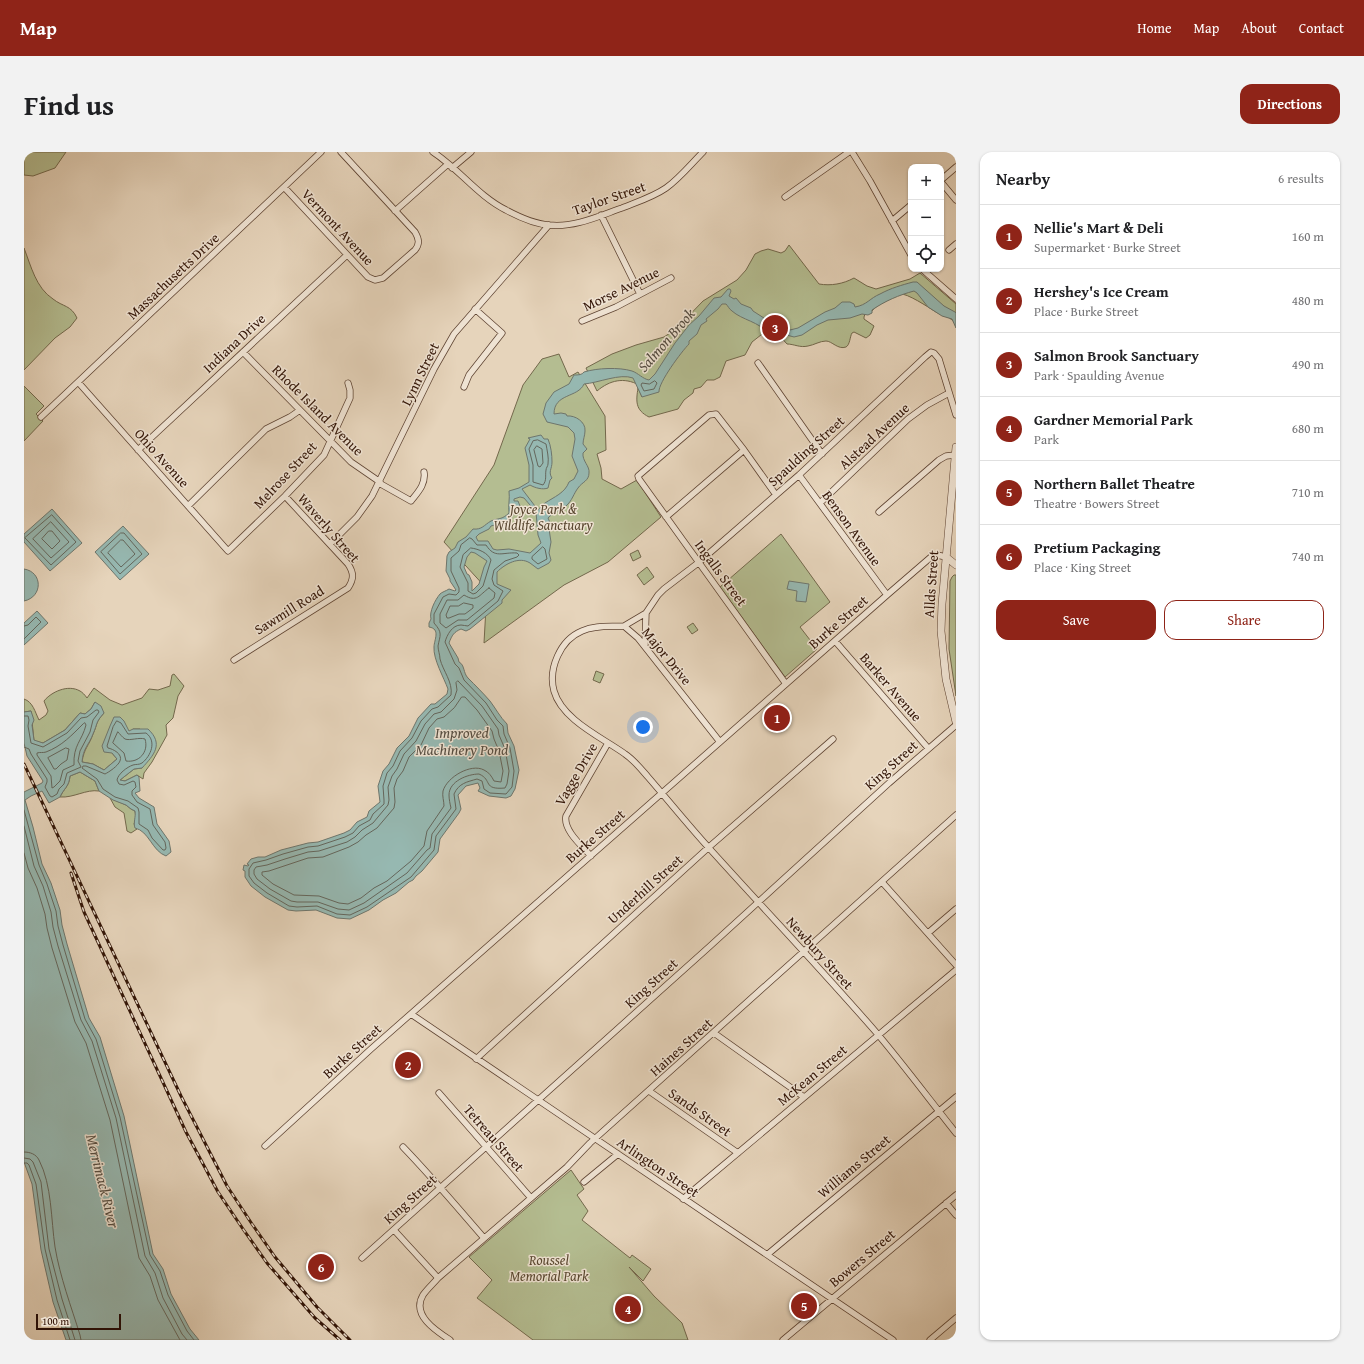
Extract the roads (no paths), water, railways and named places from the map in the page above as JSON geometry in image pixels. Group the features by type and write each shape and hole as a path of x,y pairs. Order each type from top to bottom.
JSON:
{"street":[{"name":"Massachusetts Drive","path":"41,417 321,152"},
{"path":"341,152 395,210 450,166 471,152"},
{"name":"Taylor Street","path":"433,152 478,190 505,210 530,221 549,225 571,224 601,215 649,197 665,189 703,152"},
{"path":"785,197 850,152 908,250"},
{"path":"944,178 956,167"},
{"path":"944,185 956,200"},
{"name":"Vermont Avenue","path":"284,187 368,277 375,280 383,278 415,250 419,243 415,232 395,210"},
{"path":"892,221 908,208"},
{"path":"601,215 640,294"},
{"name":"Lynn Street","path":"330,544 361,512 372,496 444,351 458,329 549,225"},
{"path":"949,250 956,244"},
{"name":"Indiana Drive","path":"138,450 347,255"},
{"path":"925,272 956,299"},
{"name":"Morse Avenue","path":"582,321 616,307 670,278"},
{"path":"464,387 469,376 502,333 475,309"},
{"name":"Rhode Island Avenue","path":"243,352 351,462 380,482 411,501 423,484 424,472"},
{"name":"Spaulding Street","path":"624,626 646,613 658,595 698,563 799,475 932,352 939,359 956,415"},
{"path":"758,363 822,454"},
{"name":"Ohio Avenue","path":"78,382 228,551"},
{"name":"Melrose Street","path":"228,551 324,455 350,398 348,383"},
{"name":"Alstead Avenue","path":"820,503 908,419 927,405 949,393"},
{"path":"188,506 266,429 290,417 300,410"},
{"name":"Ingalls Street","path":"744,450 716,414 709,415 638,476 698,563 786,684"},
{"name":"Allds Street","path":"956,447 942,604 942,644 947,686 956,723"},
{"path":"666,517 744,450 776,495"},
{"path":"879,512 939,460 946,456 955,455"},
{"name":"Benson Avenue","path":"799,475 887,595"},
{"name":"Waverly Street","path":"284,496 348,564 352,570 353,577"},
{"name":"Burke Street","path":"265,1146 411,1014 931,557 937,555 946,558"},
{"path":"946,558 956,565"},
{"name":"Sawmill Road","path":"234,660 348,588 353,577"},
{"path":"645,646 646,613"},
{"name":"Major Drive","path":"662,793 634,762 625,754 578,722 563,709 556,698 554,692 553,672 556,659 566,642 582,630 598,626 624,626 634,633 645,646 720,742"},
{"name":"Barker Avenue","path":"835,641 928,748"},
{"name":"King Street","path":"362,1258 956,723"},
{"name":"Underhill Street","path":"476,1058 708,847 833,739"},
{"name":"Vagge Drive","path":"591,856 569,830 565,820 608,743"},
{"name":"Newbury Street","path":"662,793 708,847 759,901 878,1035 956,1132"},
{"name":"Haines Street","path":"450,1340 431,1327 423,1316 421,1310 422,1296 438,1278 567,1167 595,1139 956,815"},
{"path":"882,882 956,965"},
{"path":"928,933 956,909"},
{"name":"McKean Street","path":"683,1199 956,970"},
{"name":"Arlington Street","path":"411,1014 683,1199 768,1254 893,1340"},
{"path":"714,1033 804,1097"},
{"name":"Sands Street","path":"649,1091 738,1153"},
{"name":"Tetreau Street","path":"438,1094 531,1198"},
{"name":"Williams Street","path":"768,1254 956,1097"},
{"path":"403,1147 484,1238"},
{"path":"584,1182 618,1154"},
{"name":"Bowers Street","path":"783,1340 956,1194"},
{"path":"946,1203 956,1215"},
{"path":"394,1230 438,1278"},
{"path":"930,1340 956,1318"}],"water":[{"name":"Improved Machinery Pond","path":"917,282 944,306 956,313 956,328 952,319 942,316 928,307 914,291 887,301 872,310 872,313 868,315 862,314 850,318 828,320 802,335 794,337 783,334 767,333 760,326 736,314 726,304 722,304 706,319 707,321 701,325 697,334 689,341 689,344 666,375 659,392 642,397 633,378 615,377 584,384 577,392 558,402 555,407 554,414 566,414 567,416 576,418 584,425 585,431 583,444 587,449 583,453 583,456 589,470 589,476 587,480 578,488 568,504 548,518 552,527 549,529 551,542 549,553 551,560 549,563 538,569 530,563 521,560 512,562 500,569 497,572 497,584 511,590 502,600 502,603 470,629 466,631 461,629 457,631 452,636 449,643 459,662 461,663 466,676 490,701 507,724 508,733 514,746 519,770 515,789 511,796 506,798 489,796 478,791 480,788 478,783 466,786 458,795 461,809 459,813 440,839 438,852 422,871 396,893 369,910 350,919 337,918 316,910 288,910 265,897 251,886 245,877 245,871 243,870 244,865 248,866 249,865 247,864 251,859 265,857 281,850 318,842 344,833 350,830 357,822 367,817 369,811 380,802 378,786 383,771 389,764 397,748 409,736 418,718 431,704 435,704 447,694 448,689 434,652 436,632 433,628 429,627 429,623 433,606 440,594 449,589 456,590 446,571 447,556 449,552 455,548 458,542 466,537 473,529 481,528 491,521 502,518 509,513 509,491 519,488 529,482 529,465 525,448 530,439 528,438 541,435 544,439 548,439 551,450 552,462 550,472 552,478 548,488 544,489 530,485 522,489 538,510 562,492 569,482 574,479 578,471 572,456 575,439 574,433 568,427 547,422 543,414 546,403 554,392 569,384 574,375 580,375 584,372 608,368 634,372 649,380 655,374 675,343 689,325 699,316 714,298 721,297 728,289 731,291 729,296 734,299 736,298 741,304 751,308 753,311 781,329 790,330 798,328 825,312 835,308 842,302 850,302 854,304 855,307 859,306 884,292","holes":["520,497 524,498 536,512 538,535 541,543 530,553 509,549 497,550 493,549 488,541 478,541 476,537 479,534 489,529 491,526 506,522 510,519 520,506 518,501 514,501 514,499","471,552 487,561 479,584 472,591 472,582 464,567 467,557"]},
{"path":"52,509 82,543 50,571 24,542 24,534"},
{"path":"123,526 149,554 120,580 95,552"},
{"path":"24,569 35,575 38,585 35,595 24,601"},
{"path":"789,581 809,584 806,602 796,601 797,591 787,589"},
{"path":"37,611 48,623 24,645 24,623"},
{"name":"Merrimack River","path":"95,702 101,706 104,713 98,721 85,750 82,762 93,764 104,770 117,759 112,753 104,752 102,746 114,717 120,717 124,721 129,731 133,729 148,729 153,734 156,740 156,749 150,759 142,768 134,769 120,780 125,781 137,775 139,777 140,791 135,793 139,798 154,807 157,824 169,841 171,852 166,856 157,850 144,833 135,828 135,811 99,791 95,781 80,772 70,776 60,797 49,803 42,791 25,800 42,864 51,883 60,910 67,944 89,1018 100,1037 124,1116 153,1254 163,1269 171,1294 190,1329 199,1340 66,1340 53,1302 41,1250 32,1184 24,1162 24,792 42,783 43,781 27,756 24,743 24,712 31,711 34,720 32,725 34,740 43,743 65,730 80,713 85,714 91,709"}],"railway":[{"path":"24,764 181,1096 227,1186 275,1257 317,1307 350,1340"},
{"path":"71,873 84,912 186,1132 218,1192 267,1263 315,1318 340,1340"}],"place":[{"name":"Salmon Brook Sanctuary","path":"775,328"},
{"name":"Nellie's Mart & Deli","path":"777,718"},
{"name":"Hershey's Ice Cream","path":"408,1065"},
{"name":"Pretium Packaging","path":"321,1267"},
{"name":"Northern Ballet Theatre","path":"804,1306"},
{"name":"Gardner Memorial Park","path":"628,1309"}],"water label":[{"name":"Salmon Brook","path":"666,340"}],"park label":[{"name":"Joyce Park & Wildlife Sanctuary","path":"543,518"},
{"name":"Roussel Memorial Park","path":"549,1268"}]}
